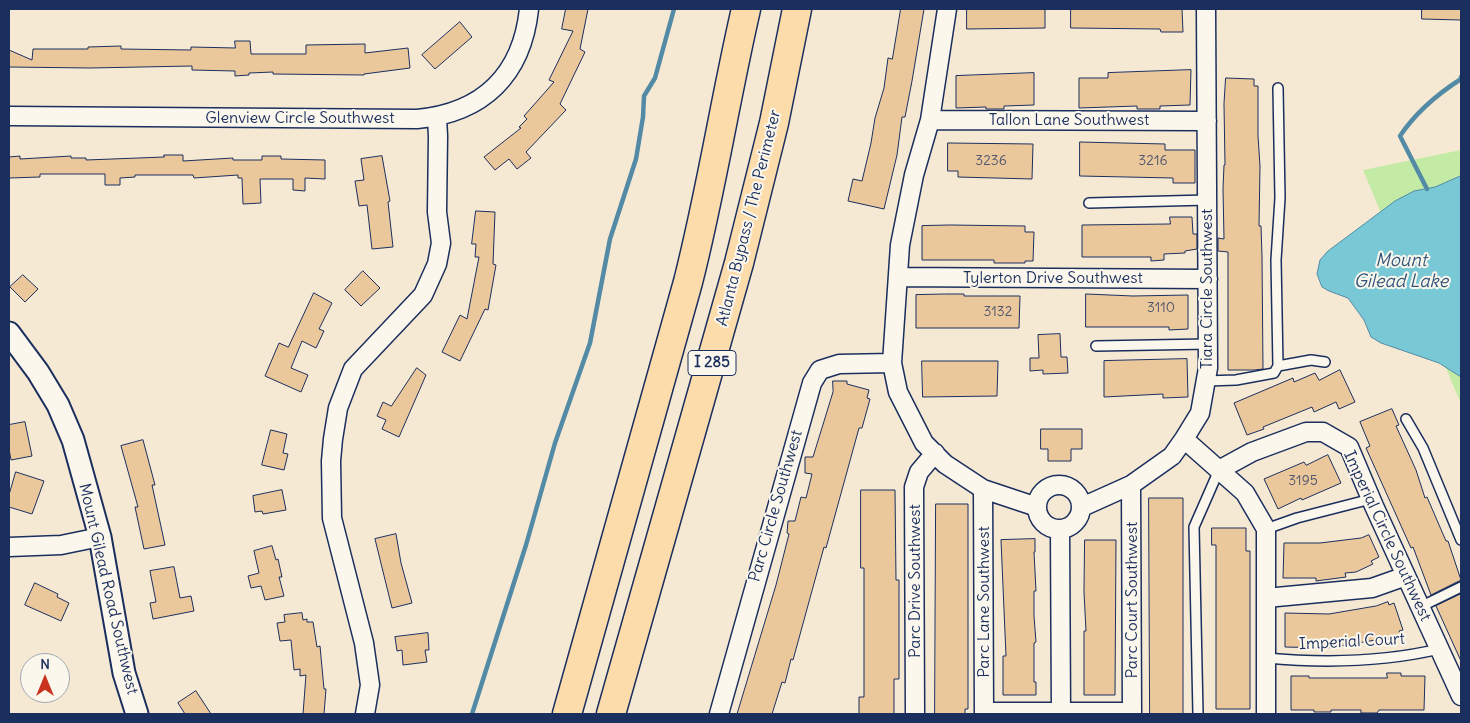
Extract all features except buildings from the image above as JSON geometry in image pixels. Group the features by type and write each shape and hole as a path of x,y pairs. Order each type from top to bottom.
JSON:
{"highway":[{"name":"I 285","path":"567,714 688,282 701,230 733,65 746,9"},
{"name":"Atlanta Bypass / The Perimeter","path":"611,714 739,263 774,124 797,9"}],"street":[{"name":"Glenview Circle Southwest","path":"9,116 417,120 436,118 461,110 485,96 504,77 519,54 528,24 529,9"},
{"path":"947,9 930,120 914,175 900,245 892,363 898,392 924,442 945,464 983,489 1037,507"},
{"name":"Tiara Circle Southwest","path":"1082,507 1132,485 1172,456 1200,413 1208,368 1206,9"},
{"path":"365,714 370,685 366,657 332,518 331,461 333,440 338,408 353,369 423,295 436,264 441,243 437,212 438,136 436,118"},
{"name":"Tallon Lane Southwest","path":"930,120 1208,121"},
{"name":"Tylerton Drive Southwest","path":"898,277 1208,279"},
{"name":"Mount Gilead Road Southwest","path":"9,333 38,372 58,405 73,440 100,537 124,672 137,714"},
{"name":"Parc Circle Southwest","path":"719,714 741,630 812,383 820,370 840,364 892,363"},
{"name":"Imperial Circle Southwest","path":"1219,470 1252,452 1306,432 1323,432 1349,447 1461,696"},
{"path":"1184,439 1244,493 1266,529 1266,714"},
{"name":"Parc Drive Southwest","path":"915,714 914,487 919,472 935,453"},
{"path":"1060,485 1072,489 1079,497 1082,507 1076,523 1070,528 1060,530 1048,527 1037,513 1041,494 1045,490 1060,485"},
{"name":"Parc Court Southwest","path":"1132,485 1132,713"},
{"name":"Parc Lane Southwest","path":"983,489 984,713"},
{"path":"1060,530 1061,713"},
{"path":"9,548 61,545 100,537"},
{"path":"1266,598 1372,588 1406,576"},
{"path":"984,713 1132,713"}],"lane":[{"path":"1206,381 1236,380 1274,373 1278,366 1276,260 1280,198 1278,88"},
{"path":"1089,203 1208,200"},
{"path":"1096,346 1208,344"},
{"path":"1278,366 1311,360 1325,362"},
{"path":"1406,419 1424,448 1461,540"},
{"path":"1198,714 1194,527 1219,470"},
{"path":"1266,529 1297,518 1371,499"},
{"path":"1420,606 1461,587"},
{"name":"Imperial Court","path":"1266,658 1310,662 1418,654 1439,649"}],"green space":[{"path":"1461,150 1461,404 1363,170"}],"water":[{"name":"Mount Gilead Lake","path":"1461,176 1461,377 1439,363 1381,343 1371,337 1364,320 1348,298 1322,287 1317,274 1320,260 1328,251 1395,201 1414,191 1435,187"}],"waterway":[{"path":"472,714 526,545 555,443 590,343 610,239 636,159 643,117 644,96 655,78 674,9"},
{"path":"1427,189 1400,136 1420,112 1443,91 1461,79 1461,77"}]}
